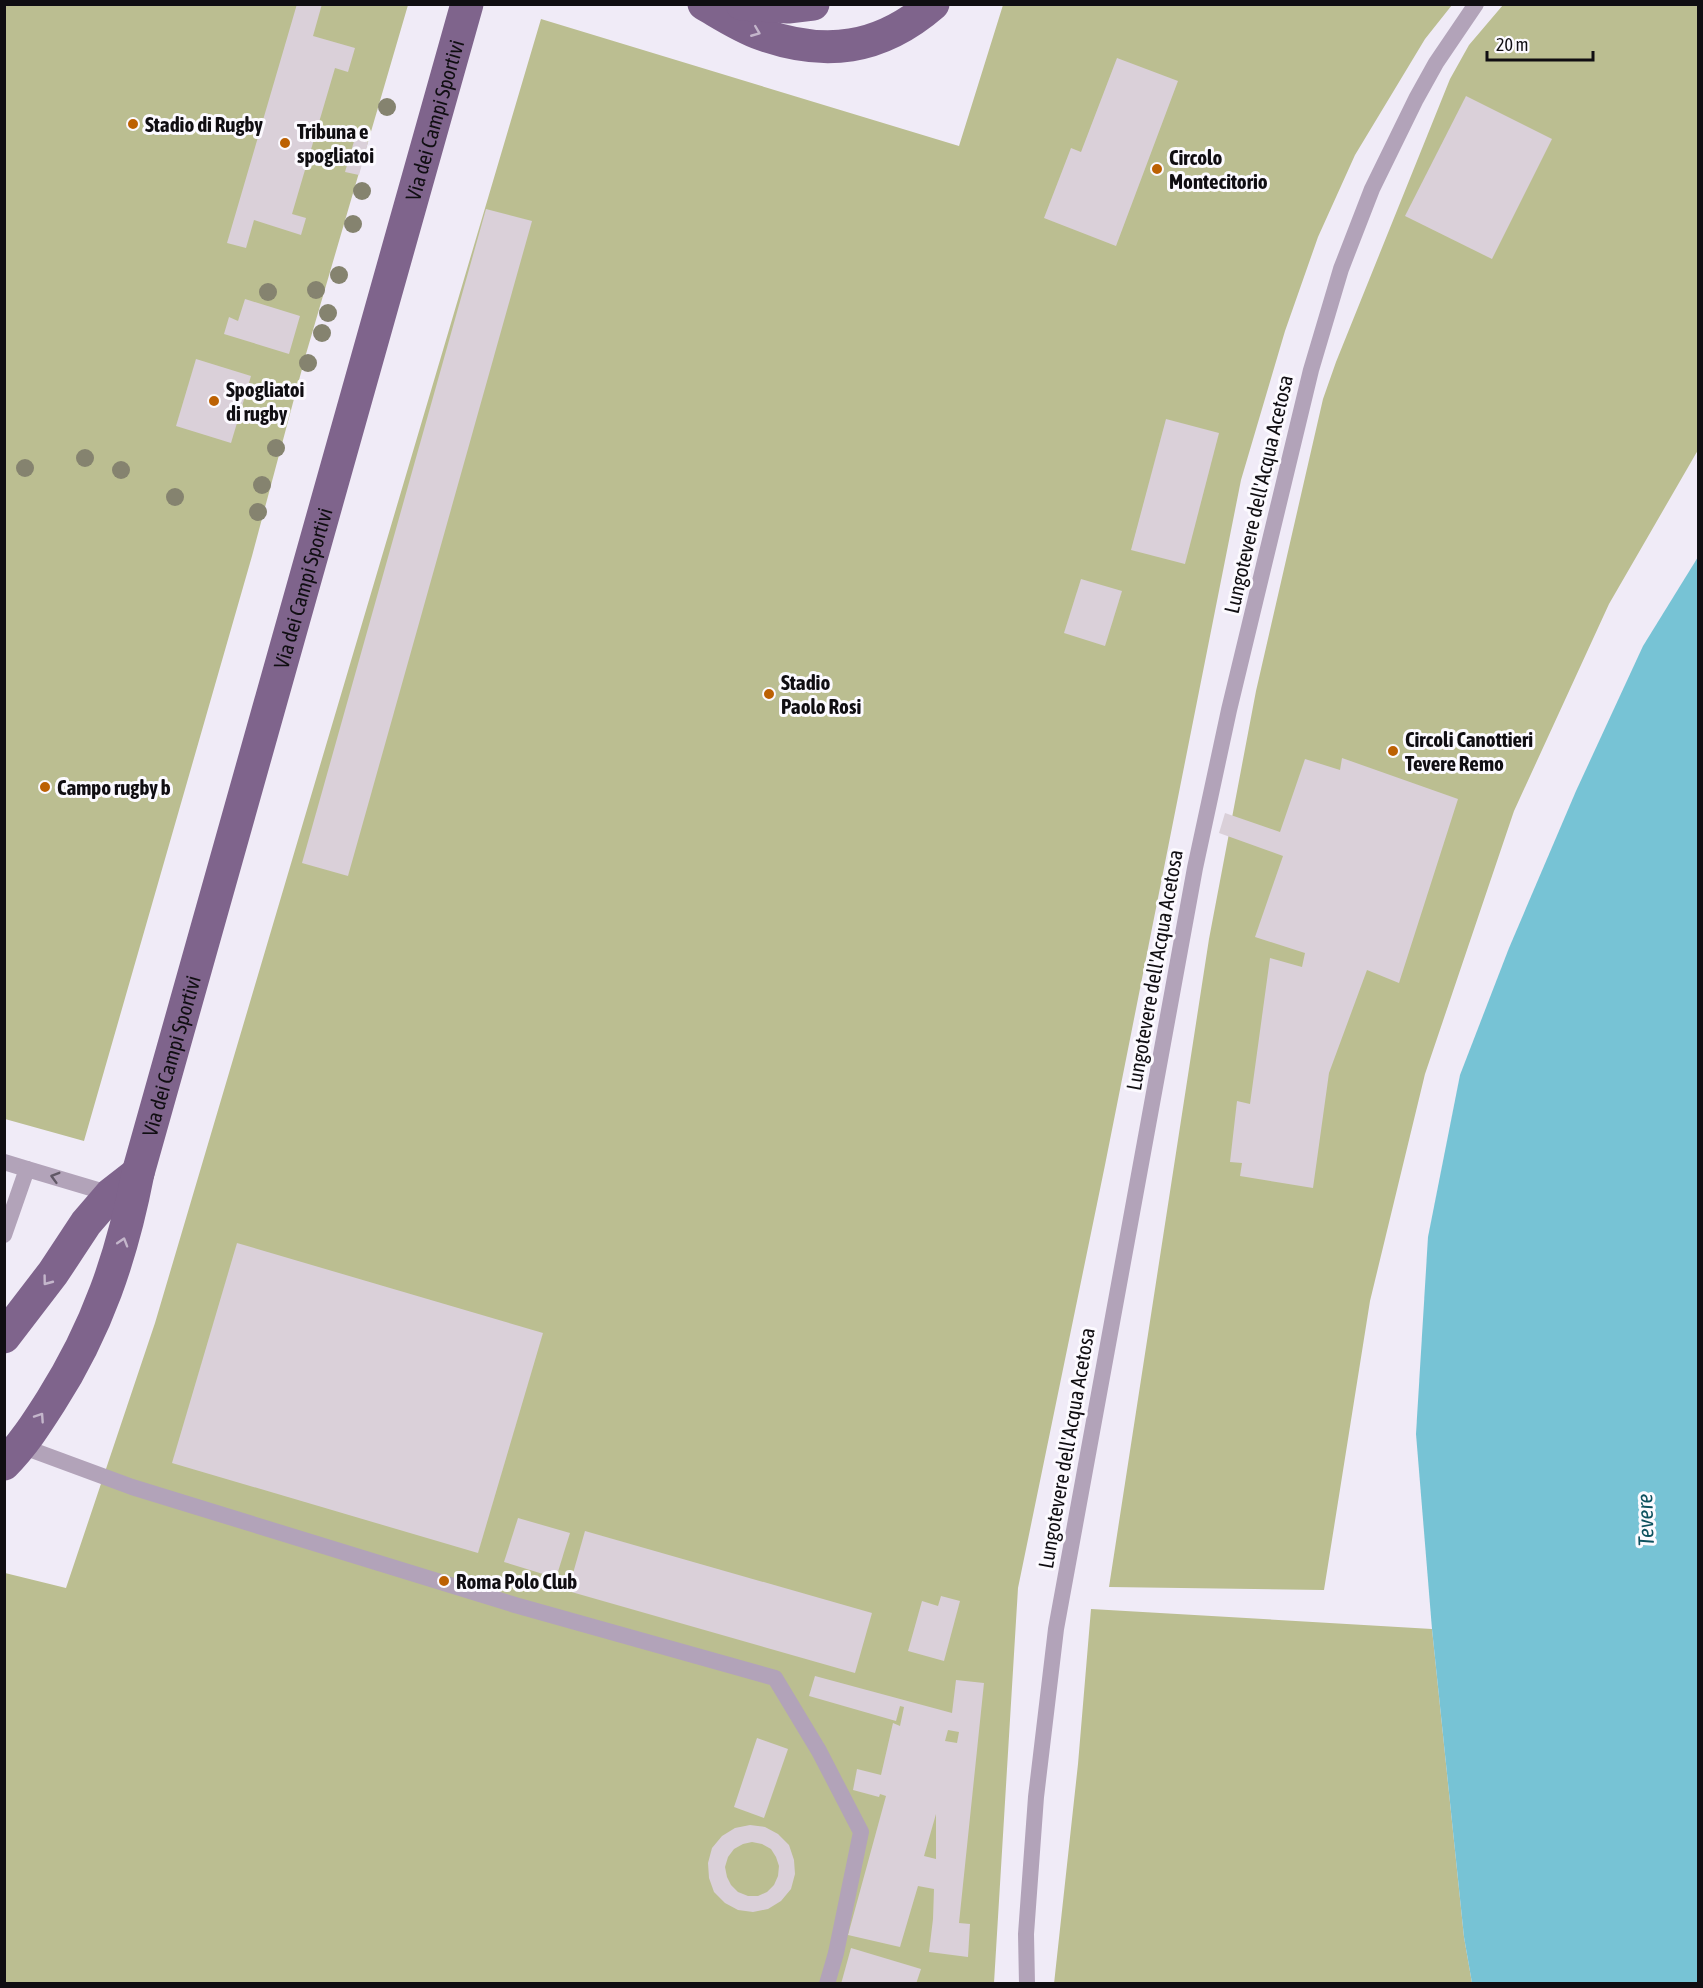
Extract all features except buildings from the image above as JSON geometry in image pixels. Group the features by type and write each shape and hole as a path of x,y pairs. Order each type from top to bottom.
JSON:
{"main road":[{"name":"Via dei Campi Sportivi","path":"13,1455 61,1385 97,1314 124,1238 138,1173 466,4"},
{"path":"704,4 741,26 760,34 787,42 829,48 848,46 884,36 933,4"},
{"path":"742,4 788,7 813,4"},
{"path":"4,1337 53,1273 86,1223 111,1194 138,1173"}],"lane":[{"name":"Lungotevere dell'Acqua Acetosa","path":"1028,1983 1026,1934 1036,1797 1056,1629 1195,868 1224,734 1311,370 1341,269 1372,189 1411,110 1436,63 1476,4"},
{"path":"4,1162 111,1194"},
{"path":"4,1235 27,1169"},
{"path":"13,1455 132,1487 515,1605 775,1678 819,1751 861,1832 836,1953 827,1983"}],"path":[{"path":"342,153 350,155"}],"green space":[{"path":"4,5 408,5 306,354 252,556 84,1141 5,1119"},
{"name":"Stadio Paolo Rosi","path":"1003,5 1452,5 1425,39 1355,155 1318,237 1285,331 1241,480 1105,1165 1018,1588 994,1983 5,1984 5,1573 66,1588 155,1323 541,19 959,146"},
{"name":"Circoli Canottieri Tevere Remo","path":"1503,5 1698,5 1698,450 1609,604 1514,811 1425,1074 1370,1301 1324,1590 1109,1587 1209,939 1256,691 1323,399 1450,79 1469,45"},
{"path":"1091,1609 1432,1629 1464,1937 1472,1983 1054,1984 1078,1764"}],"water":[{"name":"Tevere","path":"1698,557 1698,1983 1472,1983 1464,1937 1432,1629 1416,1434 1428,1237 1460,1075 1509,948 1576,791 1643,646"}],"place":[{"name":"Stadio di Rugby","path":"133,124"},
{"name":"Tribuna e spogliatoi","path":"285,143"},
{"name":"Circolo Montecitorio","path":"1157,169"},
{"name":"Spogliatoi di rugby","path":"214,401"},
{"name":"Stadio Paolo Rosi","path":"769,694"},
{"name":"Circoli Canottieri Tevere Remo","path":"1393,751"},
{"name":"Campo rugby b","path":"45,787"},
{"name":"Roma Polo Club","path":"444,1581"}]}
